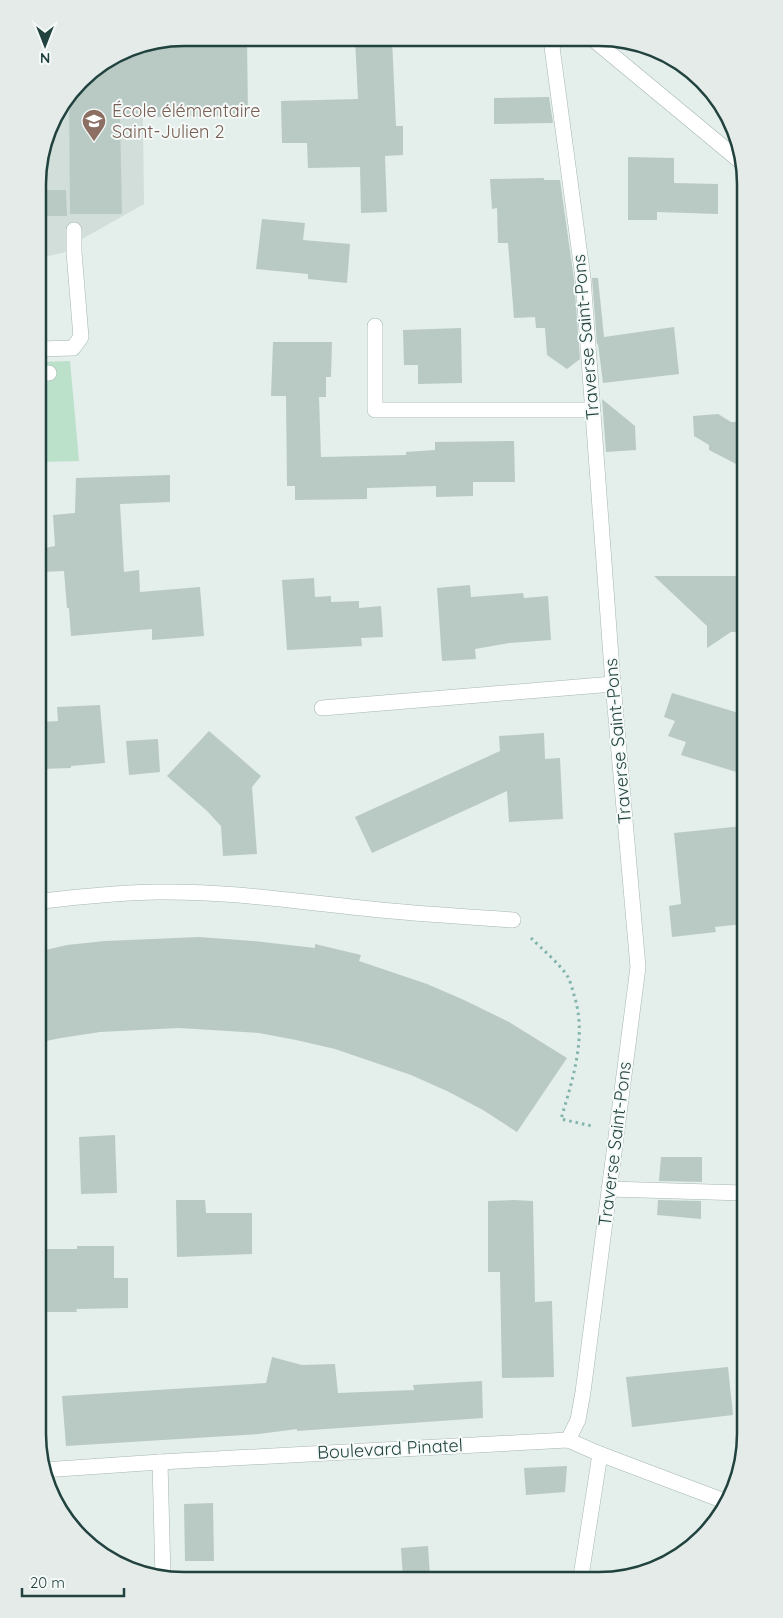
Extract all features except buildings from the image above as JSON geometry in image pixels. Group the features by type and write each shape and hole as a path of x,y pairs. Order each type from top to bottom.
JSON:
{"street":[{"name":"Traverse Saint-Pons","path":"553,46 582,278 613,684 638,967 578,1420 568,1440"},
{"path":"601,46 734,156"},
{"path":"47,349 73,348 81,336 74,230"},
{"path":"375,326 375,410 592,410"},
{"path":"322,708 613,684"},
{"path":"46,900 82,896 158,892 224,894 289,899 362,908 513,920"},
{"path":"609,1189 736,1193"},
{"name":"Boulevard Pinatel","path":"51,1469 568,1440 720,1499"},
{"path":"582,1572 600,1454"},
{"path":"160,1462 163,1570"}],"path":[{"path":"513,920 568,977 576,1000 580,1020 579,1048 576,1071 561,1119 617,1131"}],"shaded area":[{"name":"École élémentaire Saint-Julien 2","path":"142,53 144,204 82,239 82,252 66,252 47,256 47,166 57,132 65,115 87,87 115,65"}],"green space":[{"path":"70,361 79,461 47,462 47,362"}],"place":[{"name":"École élémentaire Saint-Julien 2","path":"94,142"}]}
